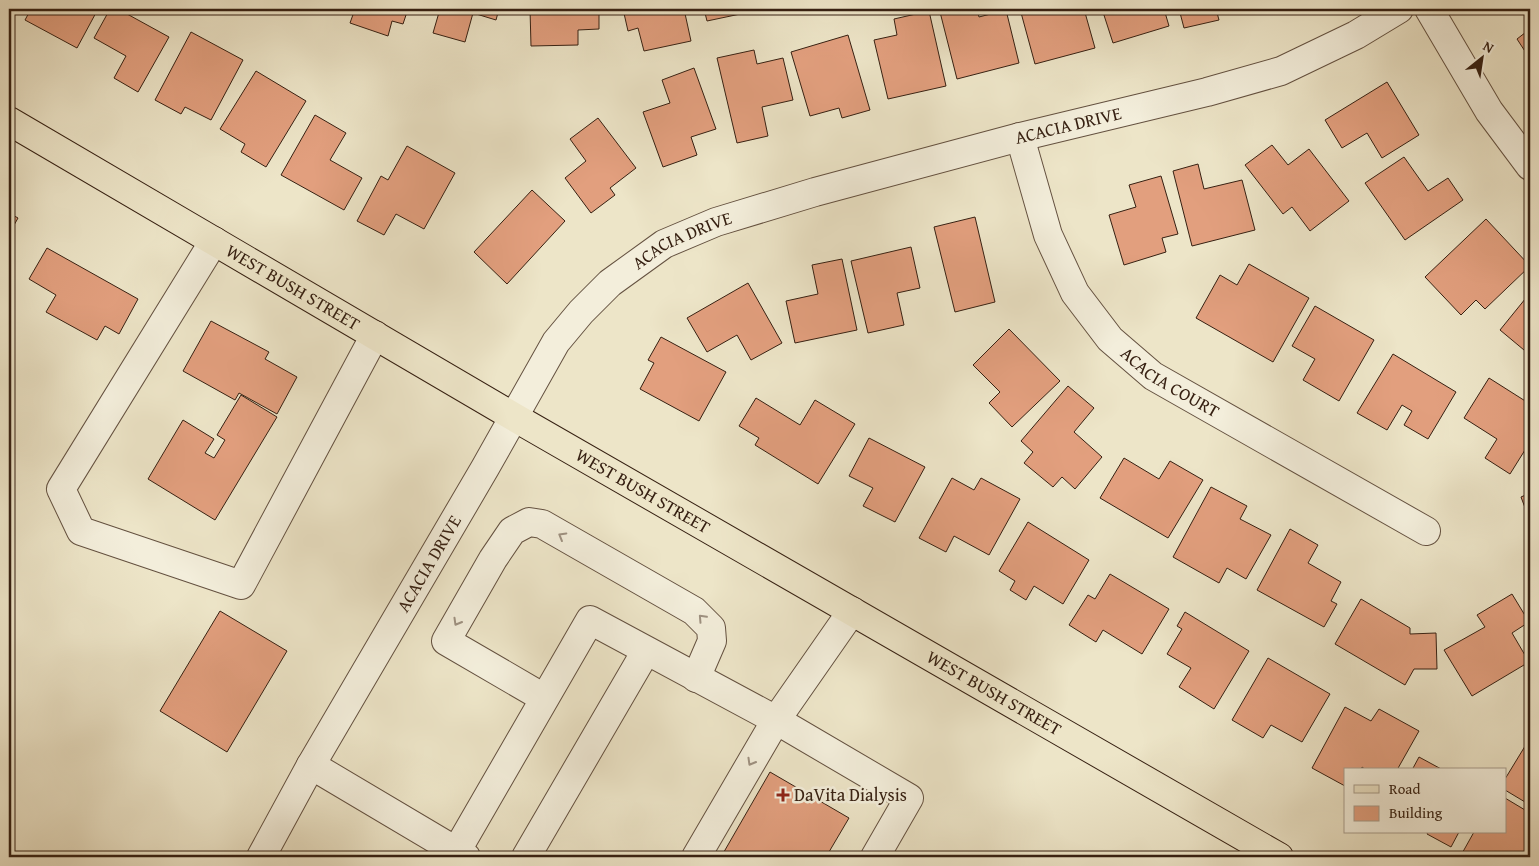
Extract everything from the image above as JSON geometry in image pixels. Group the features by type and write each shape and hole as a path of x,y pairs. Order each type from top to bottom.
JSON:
{"main road":[{"name":"WEST BUSH STREET","path":"9,121 514,417 1279,857"}],"street":[{"name":"ACACIA DRIVE","path":"261,857 311,765 556,342 581,312 610,283 664,244 716,222 815,192 1020,137 1207,92 1281,71 1356,35 1400,9"},
{"path":"1429,9 1489,111 1530,166"},
{"name":"ACACIA COURT","path":"1020,137 1048,235 1075,293 1110,340 1154,376 1426,531"},
{"path":"214,241 61,489 81,531 241,585 375,335"},
{"path":"544,698 446,641 512,531 529,522 542,524 694,610 711,628 712,641 696,678"},
{"path":"696,857 776,720 852,611"},
{"path":"311,765 461,854 544,698 590,620 776,720 909,798 875,857"},
{"path":"526,857 646,651"}],"building":[{"path":"31,9 98,9 77,48 25,20"},
{"path":"110,9 118,9 169,37 138,92 114,78 126,56 94,38"},
{"path":"355,9 408,9 403,24 392,21 388,36 350,23"},
{"path":"408,9 422,9 421,13"},
{"path":"440,9 499,9 496,20 473,13 465,42 433,33"},
{"path":"530,9 599,9 599,29 578,30 578,45 531,46"},
{"path":"623,9 684,9 691,41 644,51 638,28 628,31"},
{"path":"704,9 764,9 707,21"},
{"path":"952,9 977,9 979,17 1006,10 1019,63 957,79 940,12"},
{"path":"1020,9 1084,9 1095,48 1035,64"},
{"path":"1102,9 1164,9 1169,26 1113,43"},
{"path":"1179,9 1216,9 1219,20 1184,28"},
{"path":"929,11 946,86 888,99 874,40 897,35 894,19"},
{"path":"1530,29 1530,59 1517,39"},
{"path":"191,32 243,60 211,120 185,107 181,114 155,100"},
{"path":"848,35 870,110 842,118 839,108 810,116 791,52"},
{"path":"754,50 757,64 783,58 793,100 762,107 768,136 737,143 717,58"},
{"path":"694,68 716,129 691,137 697,155 663,167 643,112 670,103 662,80"},
{"path":"256,71 306,101 266,167 241,152 245,144 220,129"},
{"path":"1387,82 1419,135 1382,158 1367,133 1342,148 1325,120"},
{"path":"315,115 346,133 330,160 362,178 344,210 281,175"},
{"path":"598,118 636,168 610,188 615,195 591,213 565,178 586,161 570,139"},
{"path":"1272,145 1288,165 1309,149 1349,201 1310,231 1292,207 1283,214 1245,165"},
{"path":"407,146 455,173 424,229 396,214 384,235 357,221 381,176 388,180"},
{"path":"1404,157 1428,191 1448,178 1463,200 1405,240 1365,183"},
{"path":"1198,164 1204,189 1242,180 1255,230 1192,246 1173,171"},
{"path":"1161,176 1178,234 1162,238 1166,252 1124,265 1109,215 1136,207 1129,185"},
{"path":"532,190 565,221 507,284 474,252"},
{"path":"9,213 18,218 9,234"},
{"path":"975,217 995,302 955,312 934,227"},
{"path":"1486,219 1530,266 1485,309 1476,300 1461,315 1425,277"},
{"path":"911,247 920,288 897,293 904,325 868,333 851,261"},
{"path":"47,248 138,299 119,334 105,326 97,340 46,312 56,295 29,279"},
{"path":"842,259 857,330 795,343 786,301 818,294 812,265"},
{"path":"1249,264 1309,298 1273,362 1196,318 1220,275 1237,285"},
{"path":"748,283 782,343 751,360 737,335 707,352 687,318"},
{"path":"1530,293 1530,355 1500,330"},
{"path":"1315,306 1374,340 1339,401 1303,380 1315,359 1292,346"},
{"path":"211,321 269,352 265,359 297,377 277,414 239,393 235,400 183,371"},
{"path":"1009,329 1060,381 1012,427 989,403 1000,392 973,365"},
{"path":"661,337 726,372 699,421 640,389 654,363 648,360"},
{"path":"1393,354 1456,392 1428,439 1404,425 1412,411 1402,405 1387,430 1357,413"},
{"path":"1489,378 1530,404 1530,442 1510,474 1485,458 1497,439 1464,418"},
{"path":"1068,386 1094,408 1074,432 1102,457 1075,489 1062,477 1053,487 1024,463 1033,452 1021,441"},
{"path":"241,395 277,417 215,520 148,479 183,420 214,439 205,453 214,458 225,440 217,435"},
{"path":"756,398 800,425 815,400 855,424 818,484 755,445 759,438 739,426"},
{"path":"869,438 925,467 895,522 863,506 873,488 849,476"},
{"path":"1124,458 1159,479 1170,461 1203,480 1168,538 1100,498"},
{"path":"952,478 974,490 981,478 1020,499 989,555 954,536 946,552 919,538"},
{"path":"1211,487 1247,506 1240,519 1271,535 1246,579 1227,568 1219,583 1173,557"},
{"path":"1530,493 1530,521 1521,497"},
{"path":"1028,522 1089,560 1063,604 1034,586 1026,600 1010,590 1015,581 999,571"},
{"path":"1290,529 1318,545 1308,563 1341,582 1331,601 1337,604 1324,627 1257,590"},
{"path":"1110,574 1169,609 1142,654 1103,630 1096,642 1069,625 1088,595 1095,599"},
{"path":"1512,594 1529,622 1512,633 1529,662 1472,696 1444,650 1485,627 1477,615"},
{"path":"1361,599 1410,628 1410,634 1436,633 1437,669 1414,669 1405,685 1335,644"},
{"path":"220,611 287,651 227,752 160,711"},
{"path":"1185,612 1249,651 1214,709 1179,687 1191,668 1167,654 1182,629 1177,626"},
{"path":"1268,658 1330,694 1302,742 1271,725 1263,738 1232,720"},
{"path":"1345,707 1371,721 1379,709 1419,731 1398,768 1344,768 1344,785 1312,768"},
{"path":"1530,738 1530,805 1506,791 1506,777"},
{"path":"1419,757 1439,768 1413,768"},
{"name":"DaVita Dialysis","path":"770,772 849,818 826,857 721,857"},
{"path":"1506,799 1530,813 1530,857 1460,857 1473,834 1506,834"},
{"path":"1427,834 1458,834 1451,847"}],"place":[{"name":"DaVita Dialysis","path":"783,795"}]}
